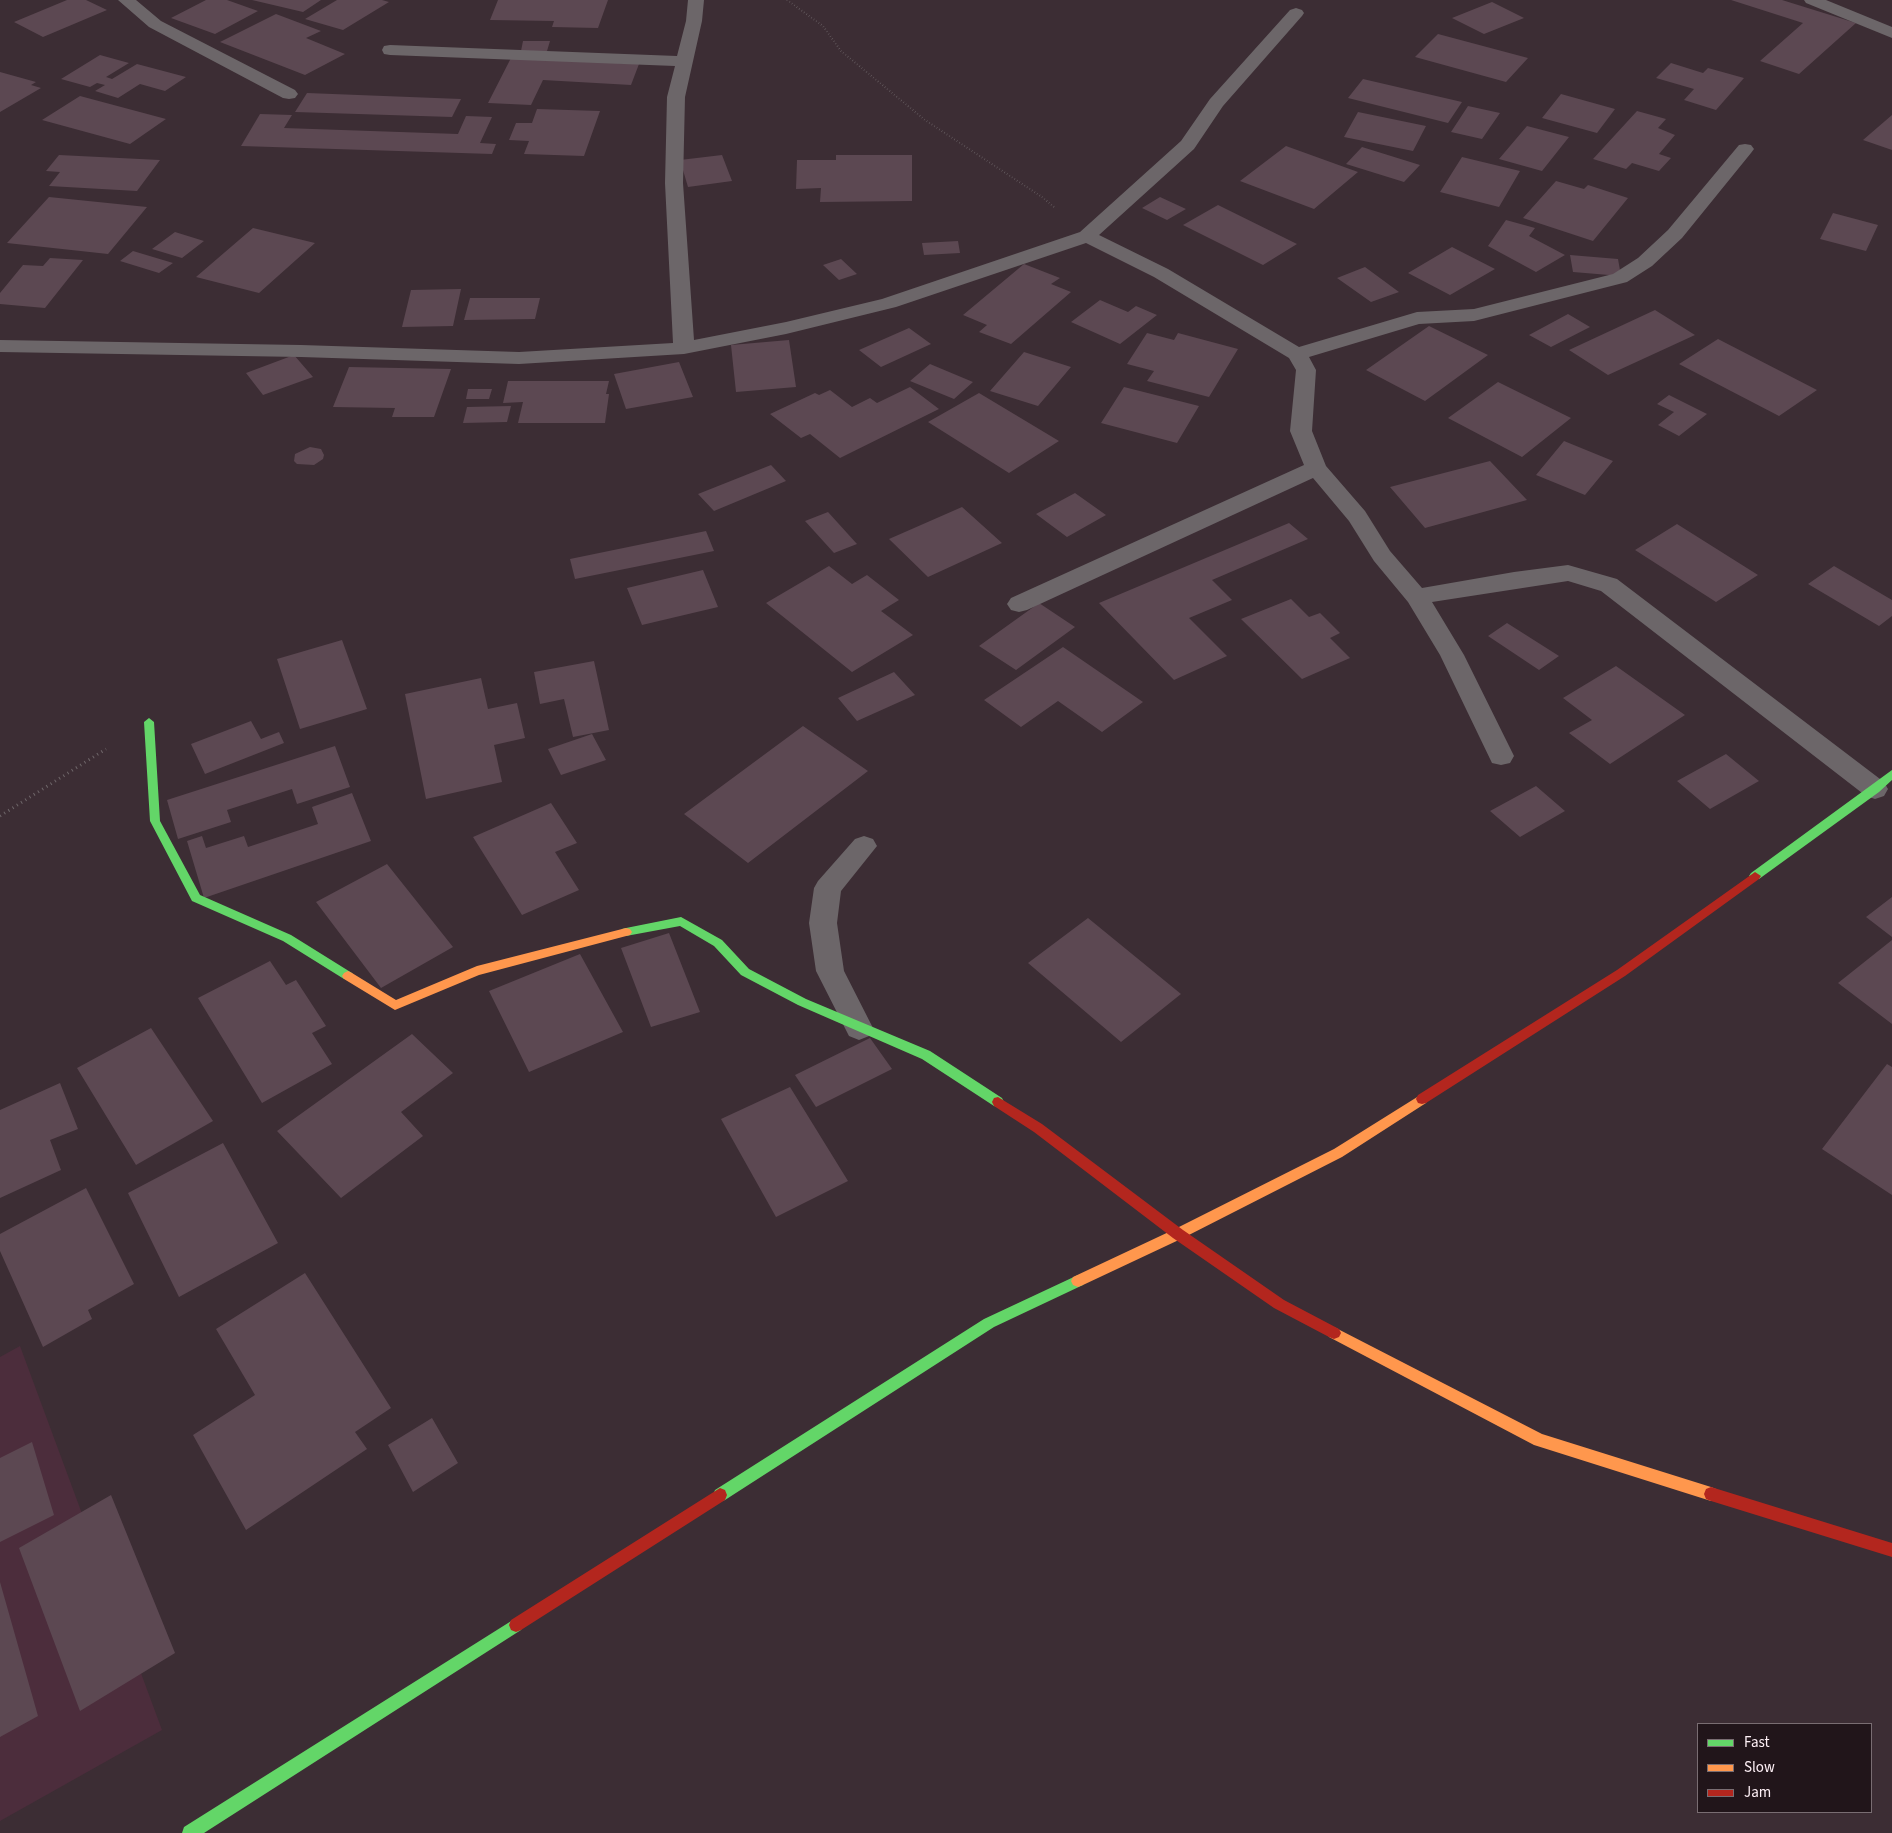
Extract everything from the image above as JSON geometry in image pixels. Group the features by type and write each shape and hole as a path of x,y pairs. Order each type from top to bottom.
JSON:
{"street":[{"path":"126,0 155,24 289,94"},
{"path":"684,348 674,182 676,97 694,21 696,0"},
{"path":"1812,0 1892,33"},
{"path":"0,346 301,351 519,358 684,348 786,328 889,303 1087,236 1188,145 1216,103 1296,13"},
{"path":"390,50 685,61"},
{"path":"1297,354 1417,318 1474,315 1620,278 1645,262 1675,234 1745,149"},
{"path":"1087,236 1161,273 1297,354 1306,370 1301,431 1316,468 1357,516 1382,556 1417,597 1452,655 1502,756"},
{"path":"1019,604 1316,468"},
{"path":"190,1833 989,1323 1178,1234 1346,1148 1621,973 1883,782 1609,585 1568,573 1514,580 1417,597"},
{"path":"148,722 155,821 196,898 287,938 396,1005 477,971 619,933 681,920 718,944 745,972 802,1002 926,1055 1038,1128 1178,1234 1279,1304 1539,1440 1892,1550"},
{"path":"860,1028 830,970 824,923 828,888 864,846"}],"path":[{"path":"787,0 823,26 841,51 925,120 1042,197 1087,236"},
{"path":"0,816 148,722"}],"shaded area":[{"path":"20,1346 162,1730 0,1821 0,1357"}],"building":[{"path":"67,0 86,0 107,10 43,37 14,22"},
{"path":"206,0 227,0 258,11 215,34 171,18"},
{"path":"252,0 321,0 303,12"},
{"path":"337,0 382,0 389,2 343,30 305,19"},
{"path":"498,0 608,0 598,28 552,27 554,21 490,20"},
{"path":"1731,0 1782,0 1856,23 1799,74 1760,61 1803,23"},
{"path":"1492,2 1524,18 1484,34 1452,18"},
{"path":"276,14 321,31 306,38 345,54 305,75 220,42"},
{"path":"1438,34 1528,58 1506,82 1415,57"},
{"path":"523,41 550,41 547,51 521,51"},
{"path":"100,55 129,63 106,77 112,79 137,64 186,77 165,91 140,84 118,98 95,91 105,85 97,83 90,87 61,79"},
{"path":"511,58 639,64 631,85 543,80 531,105 488,103"},
{"path":"1671,63 1703,73 1708,68 1744,78 1716,110 1684,100 1694,89 1656,78"},
{"path":"0,72 36,82 31,85 41,88 0,112"},
{"path":"1363,79 1462,102 1448,123 1348,98"},
{"path":"307,93 461,99 452,117 295,112"},
{"path":"1561,94 1615,109 1597,133 1542,118"},
{"path":"80,96 166,119 130,144 42,120"},
{"path":"1468,106 1500,113 1482,139 1451,132"},
{"path":"537,109 600,111 584,156 524,154 529,141 509,140 516,123 532,123"},
{"path":"1637,111 1666,119 1658,128 1675,135 1659,154 1671,158 1659,171 1632,163 1626,169 1593,159"},
{"path":"1358,112 1426,126 1413,151 1344,137"},
{"path":"260,114 292,115 284,128 458,134 466,116 492,117 480,143 496,144 492,154 241,146"},
{"path":"1892,115 1892,150 1863,140"},
{"path":"1527,126 1569,137 1542,171 1499,159"},
{"path":"1286,146 1358,172 1314,209 1240,181"},
{"path":"1362,147 1420,165 1404,182 1346,164"},
{"path":"59,155 160,160 137,191 49,186 60,172 46,171"},
{"path":"722,155 732,181 688,187 680,160"},
{"path":"836,155 912,155 912,201 820,202 821,188 796,189 797,160 836,160"},
{"path":"1462,157 1520,171 1499,207 1440,192"},
{"path":"1556,181 1584,189 1588,185 1628,198 1593,241 1523,218"},
{"path":"49,197 147,207 108,254 7,243"},
{"path":"1160,197 1186,209 1167,220 1142,208"},
{"path":"1218,205 1297,244 1263,265 1183,225"},
{"path":"1833,213 1878,225 1866,251 1820,239"},
{"path":"1506,220 1535,228 1529,236 1565,255 1536,272 1488,246"},
{"path":"253,228 315,243 259,293 196,277"},
{"path":"175,232 204,241 182,258 152,249"},
{"path":"958,241 960,253 924,255 922,243"},
{"path":"1452,247 1495,269 1450,295 1408,273"},
{"path":"133,251 173,263 159,273 120,261"},
{"path":"1570,255 1618,259 1621,276 1573,272"},
{"path":"50,258 83,260 45,308 0,304 0,293 23,265 43,266"},
{"path":"841,259 857,274 839,280 823,265"},
{"path":"1024,264 1060,278 1051,284 1071,292 1011,344 979,332 987,325 963,315"},
{"path":"1365,267 1399,292 1371,302 1337,278"},
{"path":"461,289 453,326 402,327 411,290"},
{"path":"470,298 540,298 535,319 464,320"},
{"path":"1100,300 1128,312 1136,306 1157,315 1120,344 1071,322"},
{"path":"1655,310 1695,335 1608,375 1569,350"},
{"path":"1568,314 1590,327 1551,347 1529,335"},
{"path":"1429,326 1488,355 1425,401 1366,370"},
{"path":"909,328 931,344 881,367 859,350"},
{"path":"1147,333 1174,340 1178,333 1238,349 1209,397 1147,381 1154,371 1127,364"},
{"path":"1718,339 1817,390 1779,416 1679,364"},
{"path":"789,340 796,387 736,392 731,345"},
{"path":"1024,352 1071,367 1038,406 990,391"},
{"path":"294,355 313,377 263,395 246,373"},
{"path":"679,362 693,397 626,409 614,374"},
{"path":"930,364 973,382 954,399 910,381"},
{"path":"349,367 451,369 434,417 392,417 395,408 333,407"},
{"path":"508,381 609,381 606,394 609,394 605,423 518,423 523,402 503,403"},
{"path":"1498,382 1571,418 1522,457 1448,418"},
{"path":"910,387 939,409 840,458 810,434 801,438 770,414 815,393 819,395 830,390 852,407 870,398 877,403"},
{"path":"1124,387 1199,406 1177,443 1101,423"},
{"path":"468,389 492,389 489,399 466,399"},
{"path":"979,393 1059,441 1009,473 928,422"},
{"path":"1669,395 1707,414 1679,436 1658,425 1674,412 1657,404"},
{"path":"511,406 507,422 463,423 467,407"},
{"path":"1564,441 1613,461 1585,495 1536,475"},
{"path":"310,447 321,449 324,455 323,459 314,465 297,464 294,461 295,454"},
{"path":"1490,461 1527,500 1425,528 1390,487"},
{"path":"771,465 786,481 714,511 698,494"},
{"path":"1075,493 1106,515 1067,537 1036,514"},
{"path":"962,507 1002,543 928,577 889,539"},
{"path":"828,512 857,544 834,553 805,521"},
{"path":"1289,523 1308,539 1212,580 1232,600 1189,618 1227,656 1174,680 1099,603"},
{"path":"1677,524 1758,575 1716,602 1635,550"},
{"path":"706,531 714,551 575,579 570,559"},
{"path":"829,566 852,584 867,575 899,600 881,611 913,635 852,672 766,603"},
{"path":"1834,566 1892,600 1892,616 1879,626 1808,584"},
{"path":"703,570 718,607 642,625 627,588"},
{"path":"1291,599 1309,617 1320,613 1340,633 1330,638 1350,658 1302,679 1241,619"},
{"path":"1039,603 1075,627 1016,670 979,646"},
{"path":"1507,623 1559,656 1539,670 1488,636"},
{"path":"342,640 367,709 300,729 277,659"},
{"path":"1063,647 1143,702 1102,732 1058,701 1021,727 984,700"},
{"path":"594,661 609,730 573,737 564,699 540,704 534,672"},
{"path":"1616,666 1685,715 1610,764 1569,733 1592,720 1563,698"},
{"path":"894,672 915,695 857,721 838,698"},
{"path":"481,678 488,709 517,703 525,738 494,745 502,782 426,799 405,694"},
{"path":"251,721 261,739 279,732 284,743 205,774 191,744"},
{"path":"803,726 868,771 748,863 684,814"},
{"path":"592,734 606,760 561,775 548,749"},
{"path":"335,746 350,787 297,804 292,789 227,810 231,822 178,839 167,800"},
{"path":"1726,754 1759,781 1710,809 1677,781"},
{"path":"1536,786 1565,811 1520,837 1490,811"},
{"path":"352,793 371,841 204,898 187,841 202,836 206,848 244,836 248,847 318,824 312,807"},
{"path":"551,803 577,843 555,852 579,890 522,915 473,837"},
{"path":"387,864 453,947 381,988 316,902"},
{"path":"1892,897 1892,937 1866,917"},
{"path":"1088,918 1181,994 1121,1042 1028,963"},
{"path":"669,933 700,1012 651,1027 621,948"},
{"path":"1892,940 1892,1024 1838,983"},
{"path":"580,954 623,1032 529,1072 489,991"},
{"path":"270,961 286,985 296,980 326,1026 312,1033 332,1064 262,1103 198,998"},
{"path":"151,1028 213,1121 136,1165 77,1068"},
{"path":"412,1034 453,1073 401,1112 423,1136 341,1198 277,1131"},
{"path":"870,1038 892,1069 816,1107 795,1075"},
{"path":"1887,1064 1892,1067 1892,1195 1822,1149"},
{"path":"60,1083 78,1129 50,1140 61,1170 0,1198 0,1110"},
{"path":"790,1087 848,1181 776,1217 721,1119"},
{"path":"223,1143 278,1243 179,1297 128,1193"},
{"path":"86,1188 134,1284 88,1310 92,1319 43,1347 0,1251 0,1234"},
{"path":"305,1273 391,1408 355,1432 367,1449 246,1530 193,1435 255,1395 216,1329"},
{"path":"432,1418 458,1463 413,1492 388,1445"},
{"path":"32,1442 54,1515 0,1542 0,1458"},
{"path":"111,1495 175,1653 80,1711 19,1548"},
{"path":"0,1582 38,1716 0,1737"}],"traffic: fast":[{"path":"149,722 155,821 196,898 287,938 348,976"},
{"path":"1755,876 1875,789 1892,774"},
{"path":"626,932 681,921 718,943 745,972 802,1002 926,1055 998,1102"},
{"path":"720,1495 989,1323 1078,1281"},
{"path":"190,1833 516,1625"}],"traffic: slow":[{"path":"348,976 395,1005 477,971 626,932"},
{"path":"1078,1281 1178,1234 1338,1153 1422,1099"},
{"path":"1334,1333 1539,1440 1711,1494"}],"traffic: jam":[{"path":"1422,1099 1621,973 1755,876"},
{"path":"998,1102 1038,1128 1178,1234 1279,1304 1334,1333"},
{"path":"1711,1494 1892,1550"},
{"path":"516,1625 720,1495"}]}
